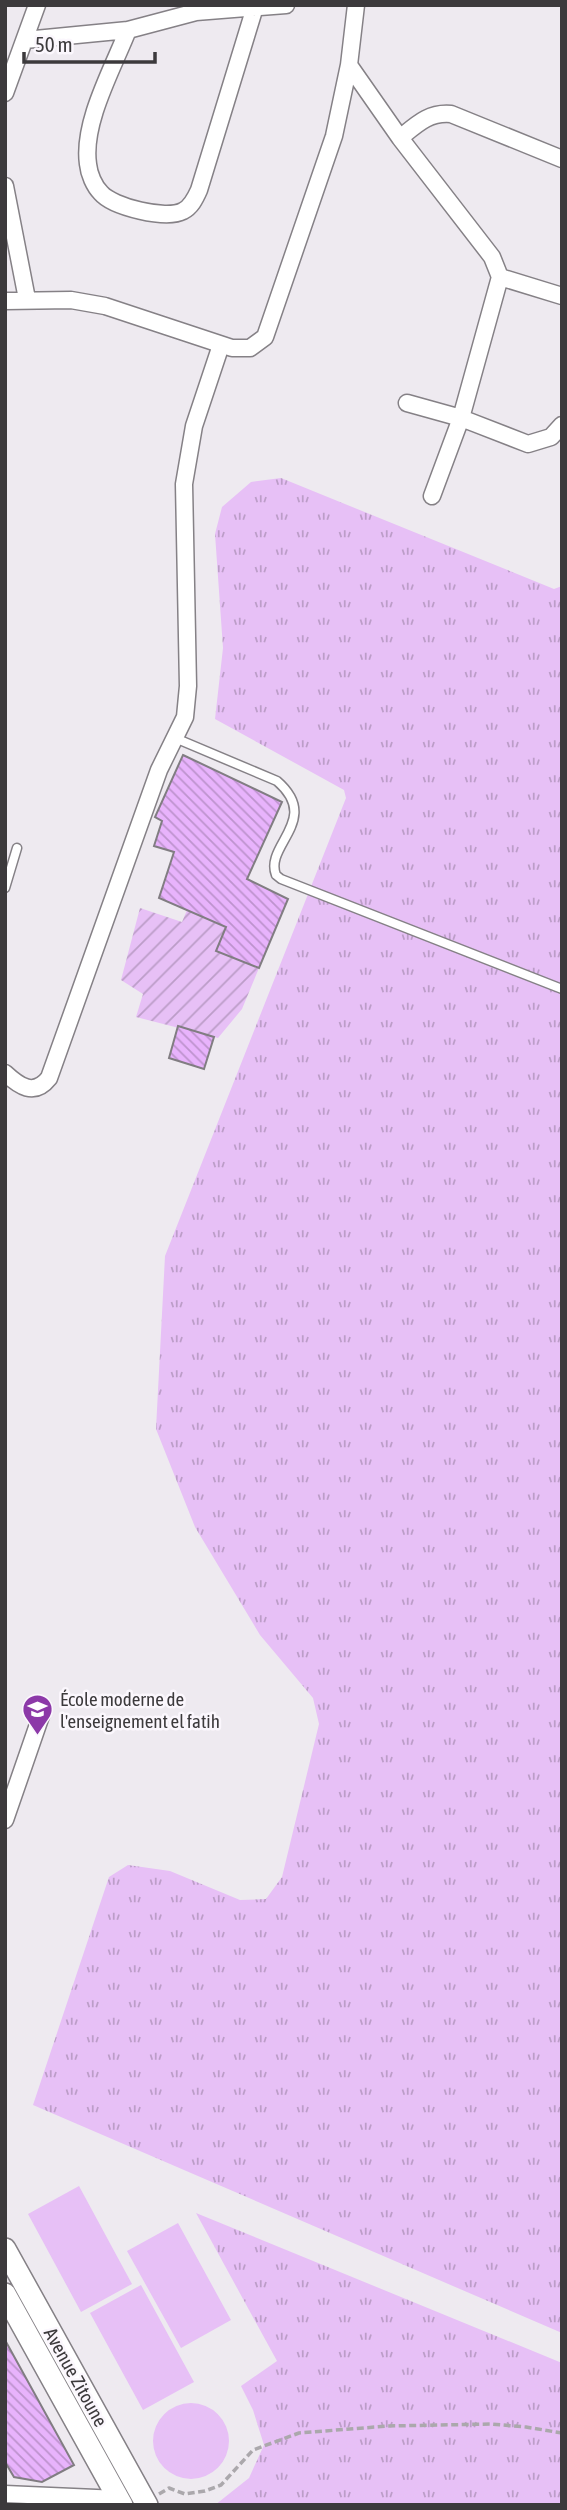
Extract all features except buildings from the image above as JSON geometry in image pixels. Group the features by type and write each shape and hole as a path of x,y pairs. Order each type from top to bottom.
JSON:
{"main road":[{"name":"Avenue Zitoune","path":"5,2249 146,2503"},
{"name":"Avenue Zitoune","path":"5,2294 121,2502"}],"street":[{"path":"5,93 37,5"},
{"path":"25,40 128,30 196,12 286,5"},
{"path":"5,301 71,299 105,306 232,348 250,348 265,337 334,136 349,65 356,5"},
{"path":"128,30 94,117 89,140 88,169 102,196 111,201 154,213 173,215 189,207 199,190 255,7"},
{"path":"349,65 400,138 492,257 500,276 461,418 432,496"},
{"path":"400,138 427,117 437,113 452,114 562,159"},
{"path":"5,186 27,299"},
{"path":"500,276 562,296"},
{"path":"5,1073 18,1085 30,1089 41,1086 49,1078 159,770 185,717 188,702 183,504 186,464 194,426 221,345"},
{"path":"407,403 461,418 528,444 551,437 562,425"},
{"path":"5,1820 43,1710"},
{"path":"5,2494 121,2502"}],"lane":[{"path":"175,738 277,781 287,790 293,802 295,816 275,863 276,876 562,989"},
{"path":"5,888 17,848"}],"path":[{"path":"146,2503 169,2488 185,2494 221,2485 253,2450 299,2433 387,2426 491,2424 562,2433"}],"green space":[{"path":"281,478 554,589 562,586 562,2333 33,2105 109,1877 128,1865 170,1871 240,1900 266,1899 282,1877 319,1724 313,1698 260,1635 195,1527 156,1429 165,1256 346,798 344,790 215,719 223,648 215,534 222,507 251,482"},
{"path":"140,908 182,922 187,910 226,927 217,951 259,968 242,1009 218,1038 136,1017 143,994 121,980"},
{"path":"79,2186 132,2284 81,2312 28,2214"},
{"path":"196,2213 562,2363 562,2505 215,2505 249,2478 264,2445 253,2410 241,2386 277,2361"},
{"path":"178,2223 231,2320 181,2348 127,2251"},
{"path":"141,2285 194,2382 143,2410 90,2313"},
{"path":"191,2403 206,2406 218,2414 226,2426 229,2441 226,2456 218,2468 206,2476 191,2479 176,2476 164,2468 156,2456 153,2441 156,2426 164,2414 176,2406"}],"place":[{"name":"École moderne de l'enseignement el fatih","path":"37,1737"}]}
